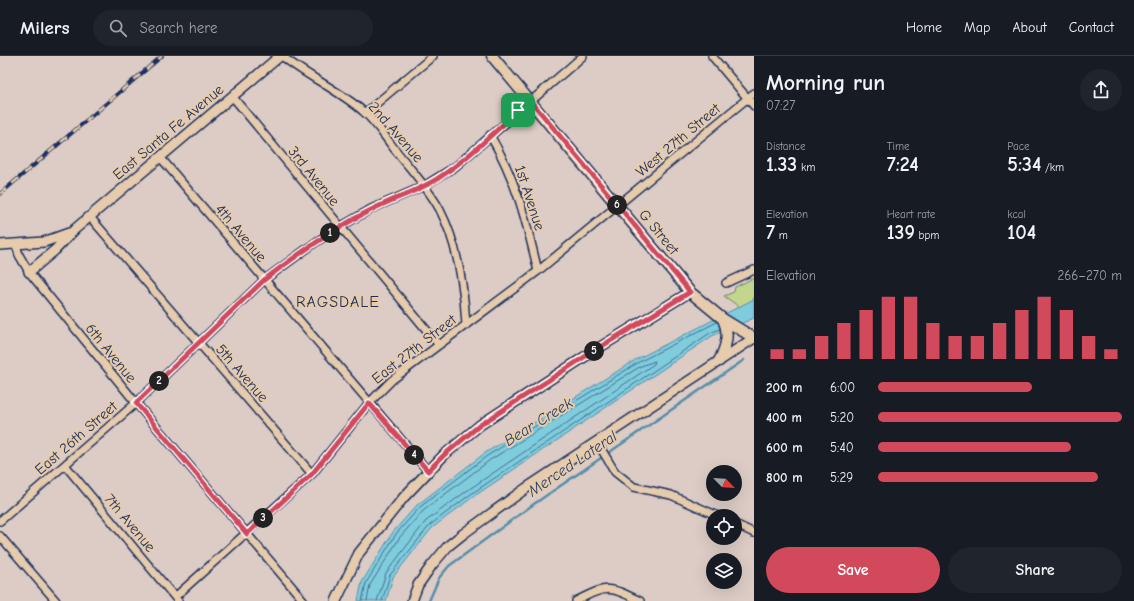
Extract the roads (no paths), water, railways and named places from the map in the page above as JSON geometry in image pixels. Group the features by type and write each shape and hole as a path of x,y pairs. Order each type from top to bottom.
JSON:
{"main road":[{"name":"G Street","path":"492,56 690,292 723,319 754,338"},
{"path":"719,361 727,341 727,326 723,319"}],"street":[{"name":"East Santa Fe Avenue","path":"28,272 55,250 75,229 281,56"},
{"name":"2nd Avenue","path":"281,56 297,68 337,91 365,113 424,186 440,210 450,235 462,282 466,325"},
{"path":"365,113 433,56"},
{"name":"East 26th Street","path":"0,522 136,403 264,280 340,227 371,209 424,186 456,166 530,100 583,56"},
{"path":"712,56 754,106"},
{"name":"West 27th Street","path":"619,206 754,93"},
{"name":"3rd Avenue","path":"232,96 439,345"},
{"name":"1st Avenue","path":"490,135 503,158 514,183 538,272"},
{"name":"4th Avenue","path":"160,157 428,471"},
{"name":"East 27th Street","path":"176,599 312,474 369,403 392,380 538,272 619,206"},
{"name":"5th Avenue","path":"90,217 312,474"},
{"name":"East Santa Fe Avenue","path":"0,245 52,240 75,229"},
{"name":"6th Avenue","path":"16,244 19,255 28,272 136,403 304,601"},
{"path":"726,283 754,270"},
{"path":"336,601 359,552 404,497 444,455 480,425 596,350 690,292"},
{"path":"412,601 418,585 448,546 524,489 599,446 754,338"},
{"path":"599,446 615,472 634,487 671,495 706,511"},
{"name":"7th Avenue","path":"65,465 176,599"},
{"path":"742,528 754,534"},
{"path":"0,536 56,601"},
{"path":"576,601 590,593 606,589 622,592 640,601"}],"water":[{"name":"Bear Creek","path":"754,299 754,318 712,336 473,497 432,528 393,577 386,601 358,601 362,582 393,532 417,505 485,453 637,359"}],"waterway":[{"name":"Merced Lateral","path":"429,601 439,578 449,566 531,506 744,360"}],"railway":[{"path":"0,194 162,56"}],"district":[{"name":"RAGSDALE","path":"338,301"}]}
